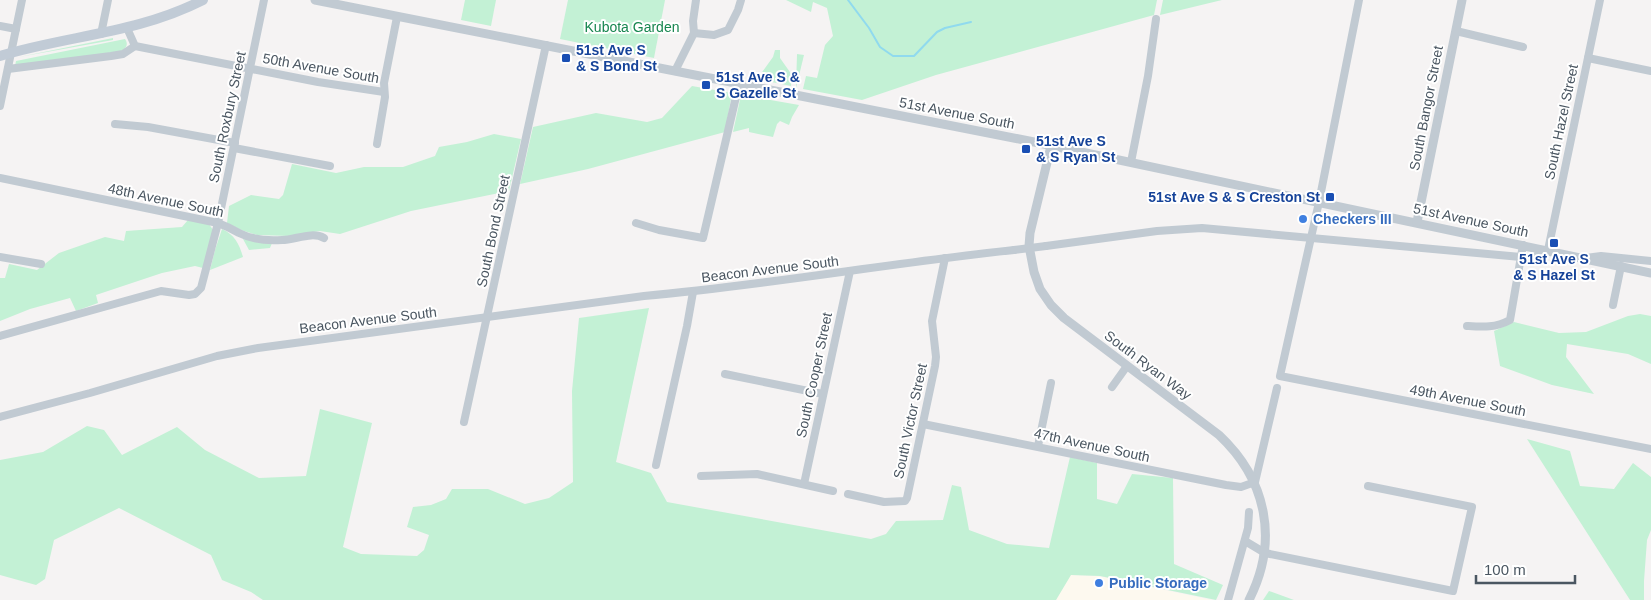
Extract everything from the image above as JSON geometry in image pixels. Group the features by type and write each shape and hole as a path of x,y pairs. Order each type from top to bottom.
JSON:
{"main road":[{"path":"0,56 11,52 127,28 203,0"}],"street":[{"path":"0,106 22,0"},
{"path":"101,34 108,0"},
{"name":"South Roxbury Street","path":"0,336 161,291 195,294 201,288 218,223 264,0"},
{"name":"51st Avenue South","path":"315,0 1131,162 1523,244 1651,273"},
{"path":"675,71 694,33 693,21 696,0"},
{"path":"694,33 714,35 728,30 741,0"},
{"path":"1310,238 1319,202 1359,0"},
{"name":"South Bangor Street","path":"1417,222 1462,0"},
{"name":"South Hazel Street","path":"1548,250 1600,0"},
{"path":"377,144 386,97 384,83 397,17"},
{"path":"1131,162 1148,76 1156,19"},
{"path":"0,26 16,29"},
{"path":"8,69 123,54 135,46 127,28"},
{"path":"1456,31 1524,47"},
{"name":"South Bond Street","path":"464,422 546,45"},
{"name":"50th Avenue South","path":"135,46 318,82 384,92"},
{"path":"1588,58 1651,71"},
{"path":"636,224 703,238 739,84"},
{"path":"115,124 148,127 330,166"},
{"name":"South Ryan Way","path":"1051,146 1030,233 1030,256 1035,277 1043,294 1060,314 1219,435 1232,448 1255,482 1264,517 1266,536 1265,553 1258,580 1249,600"},
{"name":"48th Avenue South","path":"0,178 218,223 230,227 238,233 258,238 282,240 317,235 324,238"},
{"name":"Beacon Avenue South","path":"0,417 230,354 304,341 1157,231 1202,228 1522,258 1542,257 1548,250"},
{"name":"49th Avenue South","path":"1310,238 1280,376 1651,449"},
{"path":"1490,255 1493,238"},
{"path":"1466,326 1498,326 1510,320 1523,244"},
{"path":"1584,258 1601,256 1651,260"},
{"path":"0,257 41,264"},
{"name":"South Victor Street","path":"848,494 884,502 907,498 935,366 936,357 932,320 945,258"},
{"path":"1613,305 1621,266"},
{"name":"South Cooper Street","path":"804,484 850,271"},
{"path":"656,465 687,326 692,292"},
{"path":"1112,387 1127,366"},
{"path":"725,374 823,394"},
{"path":"1038,446 1050,383"},
{"path":"1255,482 1277,388"},
{"name":"47th Avenue South","path":"924,424 1226,485 1241,487 1255,482"},
{"path":"701,476 757,474 833,491"},
{"path":"1245,541 1265,553 1453,591 1472,507 1368,486"},
{"path":"1228,600 1245,541 1249,512"}],"shaded area":[{"name":"Public Storage","path":"1070,575 1099,576 1212,600 1056,600"}],"green space":[{"path":"465,0 496,0 491,26 461,20"},
{"name":"Kubota Garden","path":"568,0 665,0 654,58 560,39"},
{"path":"786,0 1157,0 1154,15 936,75 862,100 803,89 806,76 817,78 825,45 833,36 827,8 813,2 811,12"},
{"path":"1163,0 1222,0 1160,15"},
{"path":"113,38 113,40 19,57"},
{"path":"125,39 126,46 120,52 15,66 16,61"},
{"path":"775,50 780,50 780,58 792,75 791,86 757,79 773,57"},
{"path":"797,54 804,55 796,88"},
{"path":"692,86 732,93 725,132 588,169 520,184 533,127 596,113 647,122 662,118"},
{"path":"741,95 799,105 789,125 780,121 777,124 773,137 749,132 749,128 733,132"},
{"path":"494,134 521,139 509,191 411,211 340,234 320,231 289,236 257,235 227,223 229,206 251,195 279,199 283,195 292,164 336,173 364,167 403,167 435,156 439,147 467,142"},
{"path":"188,220 209,224 213,230 203,268 195,266 162,273 96,295 98,303 76,311 70,298 30,309 0,321 0,278 5,278 9,264 37,270 59,253 105,237 124,241 126,231 182,227"},
{"path":"222,229 236,240 243,257 210,270 215,250"},
{"path":"243,239 272,243 270,248 249,250"},
{"path":"649,308 616,462 651,473 667,502 871,539 886,534 896,521 943,520 952,485 961,487 969,530 1007,544 1049,548 1070,457 1097,463 1097,499 1117,504 1132,474 1173,478 1174,564 1223,585 1216,600 1100,576 1071,575 1056,600 263,600 251,592 222,580 211,555 119,508 54,540 45,579 36,585 0,575 0,460 43,452 87,426 104,430 122,455 177,427 205,450 259,478 306,476 320,409 372,423 343,547 361,554 417,556 424,550 429,535 407,527 413,507 431,505 446,499 452,489 488,489 525,504 549,498 573,482 572,391 579,318"},
{"path":"1640,314 1651,316 1651,364 1628,354 1567,344 1566,357 1594,394 1552,385 1500,366 1494,331 1514,322 1559,333 1586,332 1628,316"},
{"path":"1527,439 1570,451 1580,486 1614,489 1633,463 1651,477 1651,530 1647,540 1644,600 1630,600"},
{"path":"1269,591 1294,600 1263,600"}],"waterway":[{"path":"848,0 869,28 880,47 893,56 914,56 937,32 945,28 971,22"}],"place":[{"name":"51st Ave S & S Bond St","path":"566,58"},
{"name":"51st Ave S & S Gazelle St","path":"706,85"},
{"name":"51st Ave S & S Ryan St","path":"1026,149"},
{"name":"51st Ave S & S Creston St","path":"1330,197"},
{"name":"Checkers III","path":"1303,219"},
{"name":"51st Ave S & S Hazel St","path":"1554,243"},
{"name":"Public Storage","path":"1099,583"}]}
